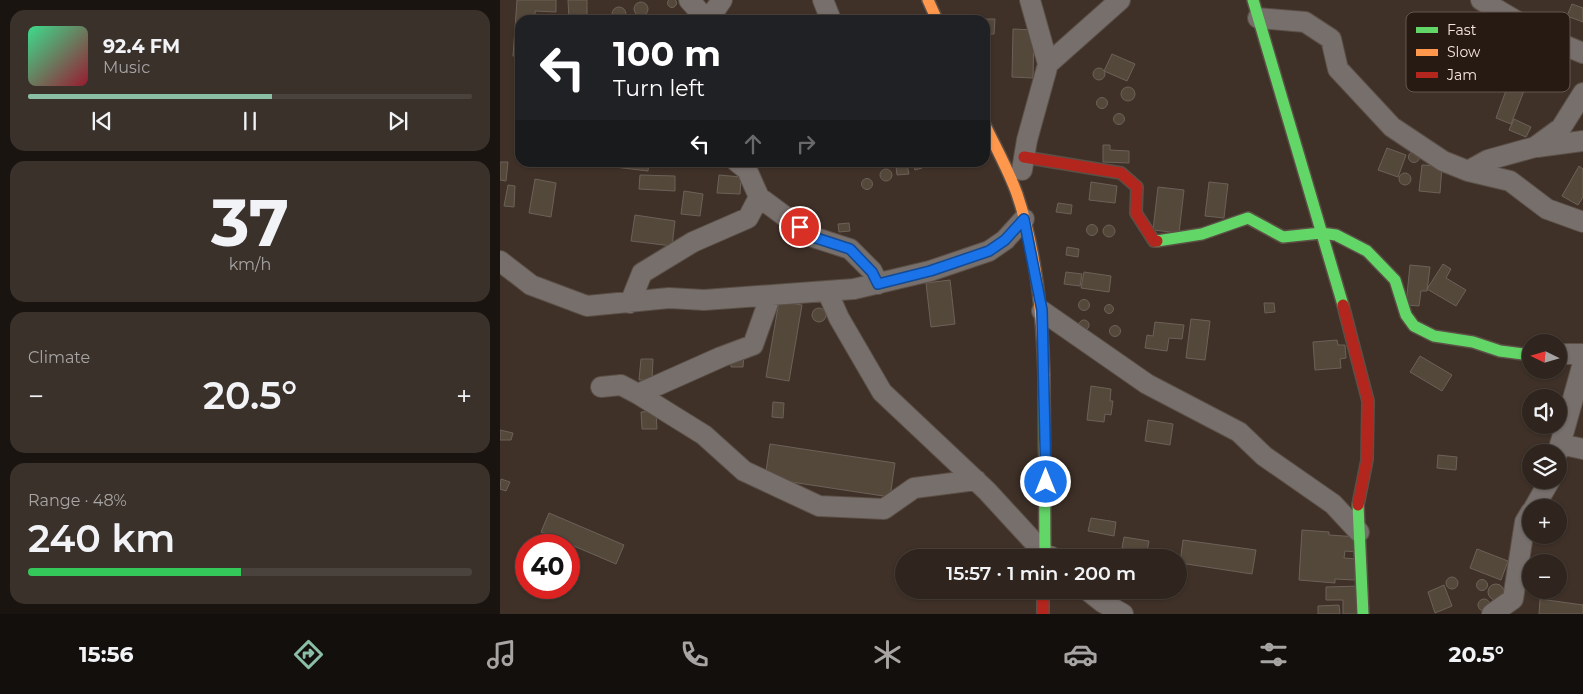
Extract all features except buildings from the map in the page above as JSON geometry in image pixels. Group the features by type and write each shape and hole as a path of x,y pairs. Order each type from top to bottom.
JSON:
{"street":[{"path":"689,0 702,15"},
{"path":"711,15 722,0"},
{"path":"823,0 829,15"},
{"path":"928,0 935,15"},
{"path":"1018,194 1024,157 1048,64 1030,0"},
{"path":"1048,64 1120,0"},
{"path":"1481,0 1501,12"},
{"path":"1256,9 1305,22 1331,39 1338,69 1392,127 1443,161 1468,171 1510,181 1547,209 1583,222"},
{"path":"1256,9 1349,324 1368,401 1367,460 1358,507 1363,614"},
{"path":"1570,48 1583,53"},
{"path":"1535,147 1561,128 1583,94"},
{"path":"1468,171 1488,160 1535,147 1583,141"},
{"path":"992,155 1018,194 1042,310 1048,549"},
{"path":"1024,157 1121,173 1137,187 1136,213 1154,241 1180,240 1211,233 1248,218 1283,237 1321,233 1336,236 1368,251 1395,280 1406,315 1414,326 1434,336 1473,342 1500,352 1522,354"},
{"path":"743,167 747,170 758,197 813,237 850,249 872,272 878,284"},
{"path":"630,303 642,273 693,242 748,218 758,197"},
{"path":"500,261 531,286 587,306 669,298 704,300 854,289 930,271 989,251 1005,240 1024,219"},
{"path":"827,291 839,318 882,392 976,480 1041,549"},
{"path":"638,394 720,356 753,345 769,300 773,295"},
{"path":"1042,310 1146,384 1239,432 1264,456 1333,504 1359,532"},
{"path":"1568,354 1583,354"},
{"path":"1560,444 1583,363"},
{"path":"601,387 620,385 638,394 704,435 744,471 819,506 884,509 914,488 976,480"},
{"path":"1567,448 1583,449"},
{"path":"1492,614 1513,599 1522,541"},
{"path":"1042,614 1043,599"},
{"path":"1098,599 1123,614"}],"traffic: fast":[{"path":"1253,0 1343,305"},
{"path":"1157,241 1202,234 1248,218 1283,237 1321,233 1336,235 1367,251 1395,280 1406,315 1414,326 1434,336 1473,342 1500,351 1522,354"},
{"path":"1044,375 1045,549"},
{"path":"1358,505 1363,614"}],"traffic: slow":[{"path":"928,0 935,15"},
{"path":"990,135 1014,185 1024,216 1034,261 1040,306 1044,375"}],"traffic: jam":[{"path":"1024,157 1121,173 1137,187 1136,213 1154,241 1157,241"},
{"path":"1343,305 1368,401 1367,460 1358,505"},
{"path":"1043,599 1043,614"}],"route":[{"path":"800,227 813,237 850,249 872,272 878,284 930,271 989,251 1005,240 1024,219 1042,310 1046,482"}]}
